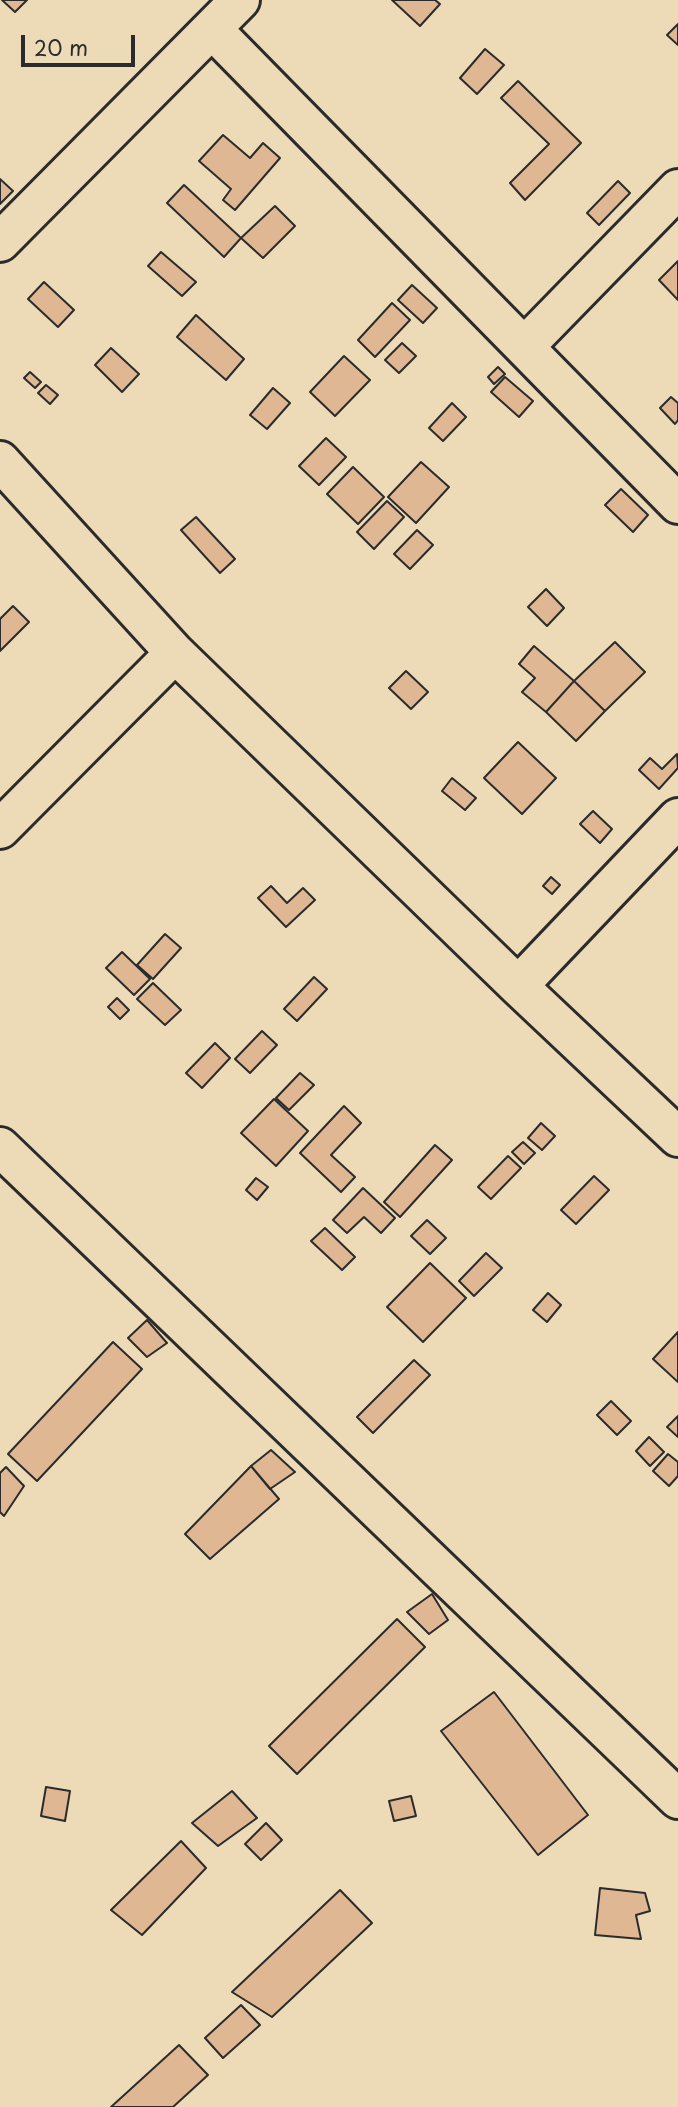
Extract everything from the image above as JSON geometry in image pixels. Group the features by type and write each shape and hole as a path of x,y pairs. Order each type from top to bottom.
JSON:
{"street":[{"path":"0,242 240,0"},
{"path":"212,29 678,504"},
{"path":"524,347 678,189"},
{"path":"0,461 174,653 678,1137"},
{"path":"0,829 174,653"},
{"path":"518,986 678,818"},
{"path":"0,1147 678,1799"}],"building":[{"path":"2,0 27,0 15,12"},
{"path":"392,0 435,0 440,4 420,26"},
{"path":"678,24 678,45 667,35"},
{"path":"485,49 504,65 477,94 460,78"},
{"path":"518,81 581,143 525,200 510,183 549,144 501,98"},
{"path":"223,135 250,158 263,143 280,158 235,210 223,200 231,189 199,161"},
{"path":"0,179 13,191 0,204"},
{"path":"618,181 630,193 599,225 587,213"},
{"path":"184,185 241,238 224,257 167,203"},
{"path":"275,206 295,226 263,258 241,238"},
{"path":"161,252 196,282 182,296 148,266"},
{"path":"678,261 678,300 659,280"},
{"path":"44,282 74,310 58,327 28,299"},
{"path":"412,285 437,308 423,323 398,300"},
{"path":"392,303 410,320 375,357 358,340"},
{"path":"196,315 244,359 226,380 177,337"},
{"path":"402,343 416,356 399,373 385,360"},
{"path":"111,348 139,374 122,392 95,365"},
{"path":"344,356 370,380 335,416 310,392"},
{"path":"498,367 505,374 494,384 488,377"},
{"path":"30,372 41,382 35,388 24,378"},
{"path":"505,377 533,401 519,417 491,392"},
{"path":"46,385 58,395 50,404 38,393"},
{"path":"273,388 290,403 267,429 250,415"},
{"path":"671,397 678,403 678,420 675,424 660,408"},
{"path":"452,403 466,417 443,441 429,428"},
{"path":"326,438 346,457 319,485 299,466"},
{"path":"421,462 449,487 416,523 388,497"},
{"path":"353,467 384,497 358,524 327,494"},
{"path":"621,489 648,515 633,532 605,505"},
{"path":"387,501 404,517 374,549 357,532"},
{"path":"196,517 235,559 220,573 181,530"},
{"path":"417,530 433,545 410,569 394,554"},
{"path":"546,589 564,608 547,626 528,607"},
{"path":"13,606 29,622 0,651 0,619"},
{"path":"615,642 645,672 605,711 574,681"},
{"path":"534,646 574,681 546,712 522,692 535,678 519,664"},
{"path":"406,671 428,692 411,709 389,688"},
{"path":"574,681 605,711 576,741 546,712"},
{"path":"518,742 556,778 522,814 484,778"},
{"path":"677,754 678,768 659,789 639,770 650,758 662,769"},
{"path":"452,778 476,798 465,810 442,791"},
{"path":"593,811 612,829 600,843 580,824"},
{"path":"551,877 560,885 552,894 543,886"},
{"path":"271,886 287,903 303,888 315,900 286,927 258,898"},
{"path":"165,934 181,948 153,979 137,965"},
{"path":"122,952 150,979 134,995 106,968"},
{"path":"314,977 327,989 297,1021 284,1009"},
{"path":"153,983 181,1010 165,1025 137,999"},
{"path":"117,998 129,1010 120,1019 108,1007"},
{"path":"262,1031 277,1045 250,1073 235,1059"},
{"path":"215,1043 230,1058 202,1088 186,1073"},
{"path":"300,1073 314,1085 289,1110 276,1098"},
{"path":"274,1099 308,1131 276,1166 241,1133"},
{"path":"344,1106 361,1123 331,1155 355,1177 341,1192 300,1153"},
{"path":"541,1123 555,1136 542,1150 528,1138"},
{"path":"523,1142 535,1153 524,1164 512,1152"},
{"path":"435,1145 452,1160 400,1217 384,1202"},
{"path":"508,1156 521,1168 491,1199 478,1187"},
{"path":"594,1176 609,1190 576,1224 561,1210"},
{"path":"256,1178 268,1187 257,1200 246,1190"},
{"path":"363,1188 395,1218 381,1233 364,1217 347,1233 333,1220"},
{"path":"427,1220 446,1238 430,1254 411,1236"},
{"path":"325,1228 355,1257 342,1270 311,1241"},
{"path":"486,1253 502,1268 474,1296 459,1281"},
{"path":"430,1263 466,1298 423,1342 387,1307"},
{"path":"548,1293 561,1305 547,1322 533,1310"},
{"path":"147,1320 167,1343 147,1357 128,1338"},
{"path":"678,1332 678,1382 653,1359"},
{"path":"113,1342 142,1369 37,1481 8,1454"},
{"path":"414,1360 430,1375 373,1433 357,1417"},
{"path":"611,1401 631,1421 617,1435 597,1415"},
{"path":"678,1416 678,1437 667,1427"},
{"path":"649,1437 664,1452 650,1466 636,1451"},
{"path":"271,1450 295,1472 270,1489 251,1466"},
{"path":"668,1454 678,1462 678,1476 669,1486 653,1471"},
{"path":"251,1466 279,1499 210,1559 185,1534"},
{"path":"6,1467 24,1486 4,1516 0,1512 0,1473"},
{"path":"432,1594 448,1620 429,1634 407,1612"},
{"path":"397,1619 425,1647 297,1774 269,1746"},
{"path":"494,1692 588,1815 538,1855 441,1731"},
{"path":"46,1787 70,1791 65,1821 41,1816"},
{"path":"232,1791 257,1818 218,1846 192,1823"},
{"path":"411,1796 416,1816 394,1821 389,1801"},
{"path":"266,1823 282,1840 261,1860 245,1844"},
{"path":"181,1841 206,1868 142,1935 111,1910"},
{"path":"600,1888 645,1893 650,1911 636,1915 641,1939 595,1935"},
{"path":"340,1890 372,1923 272,2017 232,1992"},
{"path":"241,2005 260,2025 223,2058 205,2038"},
{"path":"179,2045 208,2075 173,2107 111,2107"}]}
